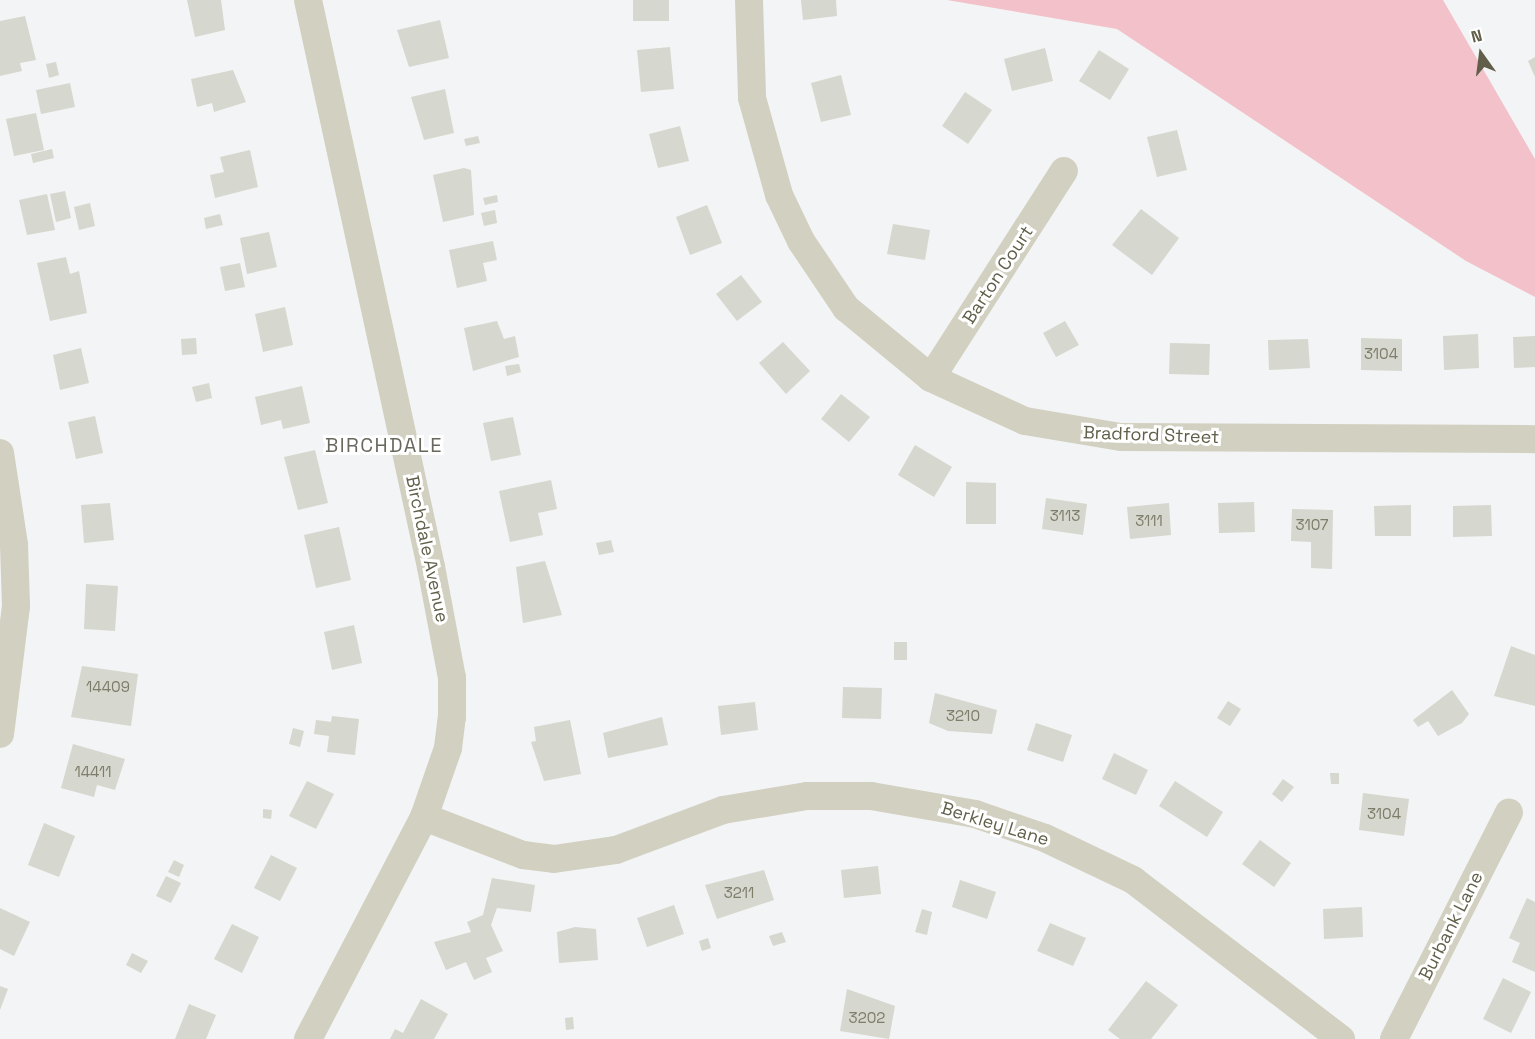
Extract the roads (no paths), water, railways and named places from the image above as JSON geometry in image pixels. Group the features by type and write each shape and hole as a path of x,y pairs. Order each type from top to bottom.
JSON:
{"street":[{"name":"Birchdale Avenue","path":"308,0 452,678 448,748 424,817 308,1039"},
{"name":"Bradford Street","path":"749,0 752,98 763,147 788,214 846,308 931,378 1025,421 1122,437 1535,439"},
{"name":"Barton Court","path":"931,378 1064,171"},
{"path":"0,453 14,545 0,734"},
{"name":"Berkley Lane","path":"424,817 523,855 554,859 616,850 723,810 807,796 871,796 975,814 1045,838 1133,880 1341,1039"},
{"name":"Burbank Lane","path":"1394,1039 1509,812"}],"district":[{"name":"BIRCHDALE","path":"384,445"}]}
